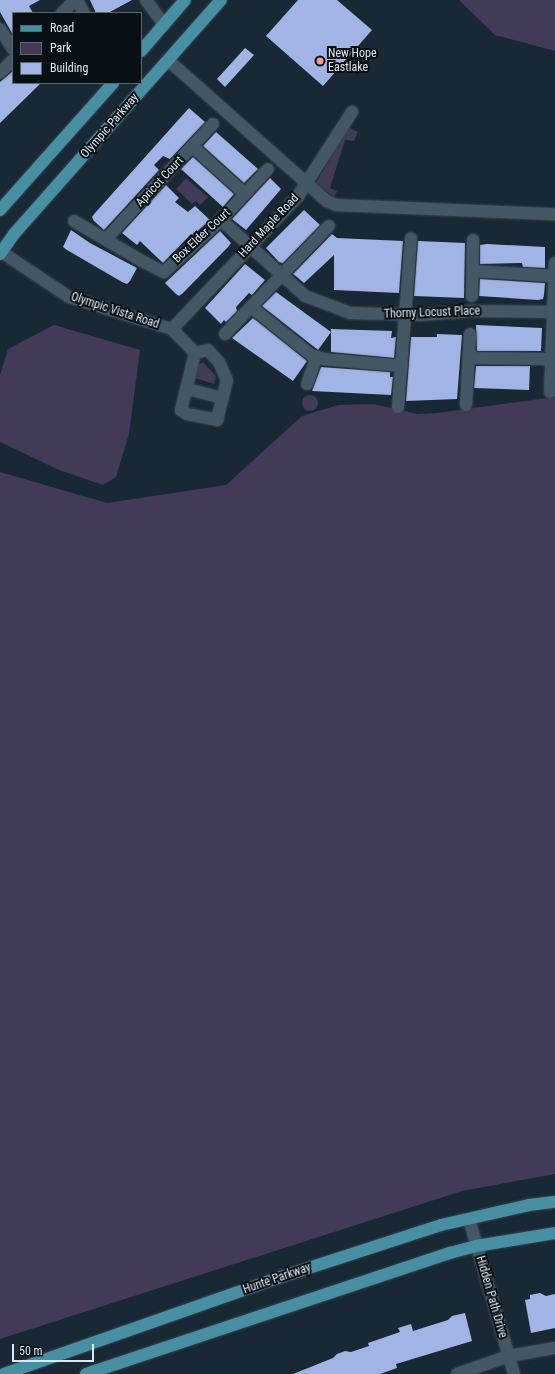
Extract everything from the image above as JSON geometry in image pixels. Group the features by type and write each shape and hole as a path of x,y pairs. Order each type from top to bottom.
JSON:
{"main road":[{"path":"142,50 185,0"},
{"name":"Olympic Parkway","path":"0,252 221,0"},
{"path":"0,210 112,84"},
{"name":"Hunte Parkway","path":"4,1374 288,1274 441,1225 555,1202"},
{"path":"86,1374 381,1275 476,1246 555,1233"}],"street":[{"path":"63,12 76,0 83,12"},
{"path":"146,0 164,25"},
{"path":"0,29 12,47"},
{"path":"168,60 327,201 336,205 555,214"},
{"path":"0,73 12,61"},
{"name":"Hard Maple Road","path":"172,330 298,196 352,112"},
{"name":"Apricot Court","path":"106,239 213,124"},
{"path":"193,147 245,194"},
{"name":"Box Elder Court","path":"106,239 164,272 221,220 268,169"},
{"path":"74,220 106,239"},
{"name":"Thorny Locust Place","path":"221,220 281,276 305,296 350,314 406,315 472,311 553,316"},
{"path":"225,334 329,226"},
{"path":"398,407 411,238"},
{"path":"472,296 473,240"},
{"name":"Olympic Vista Road","path":"0,252 69,297 172,330"},
{"path":"550,392 550,359 555,263"},
{"path":"473,271 554,276"},
{"path":"251,307 323,360 402,366"},
{"path":"172,330 195,352"},
{"path":"466,405 470,334"},
{"path":"208,350 219,362 227,380 217,420 187,414 181,410 195,352 208,350"},
{"path":"307,384 317,357"},
{"path":"469,358 550,359"},
{"path":"187,389 222,398"},
{"name":"Hidden Path Drive","path":"469,1219 514,1374"},
{"path":"457,1374 508,1356 555,1348"}],"green space":[{"path":"459,0 555,0 555,51 495,35"},
{"path":"348,127 358,132 354,141 345,140 330,188 337,191 334,197 316,183"},
{"path":"186,178 208,197 200,205 196,201 192,204 176,189"},
{"path":"54,325 140,350 129,434 116,477 103,485 59,470 0,442 0,375 8,349"},
{"path":"203,362 216,376 214,384 195,378 197,365"},
{"path":"307,395 313,395 318,400 316,409 313,411 307,411 302,406 302,400"},
{"path":"555,397 555,1174 462,1191 0,1339 0,472 107,503 226,485 302,416 338,405 374,404 417,414 437,413"}],"building":[{"path":"0,0 40,0 29,6 32,12 12,12 12,33 0,12"},
{"path":"90,0 132,0 110,12 96,12"},
{"name":"New Hope Eastlake","path":"298,0 337,0 372,30 323,86 266,36"},
{"path":"245,48 254,55 225,87 217,79"},
{"path":"12,72 12,84 40,84 0,123 0,82"},
{"path":"189,108 205,122 170,159 163,156 154,165 159,170 104,230 94,221 92,217"},
{"path":"216,132 258,169 244,183 203,146"},
{"path":"193,157 234,194 223,207 181,169"},
{"path":"270,178 281,189 246,230 232,219"},
{"path":"166,185 179,198 175,202 188,212 195,206 210,220 193,235 191,234 163,263 140,241 137,245 122,233"},
{"path":"304,210 320,225 283,263 279,262 266,248"},
{"path":"71,230 90,243 137,268 130,281 127,284 122,282 63,247"},
{"path":"220,231 231,243 179,296 165,283"},
{"path":"332,234 337,238 403,241 399,293 334,290 334,255 304,283 293,274"},
{"path":"418,241 465,243 464,298 414,296"},
{"path":"487,244 545,247 545,268 523,267 522,263 480,264 480,245"},
{"path":"245,264 265,280 252,295 249,293 236,307 237,311 226,322 224,320 221,324 205,308"},
{"path":"480,279 545,283 543,299 538,300 479,296"},
{"path":"276,292 331,332 318,350 262,306"},
{"path":"253,318 307,361 293,381 232,338"},
{"path":"476,325 542,328 541,351 477,351"},
{"path":"331,329 392,331 391,338 396,337 394,358 331,352"},
{"path":"437,334 462,335 457,399 406,401 411,337 437,337"},
{"path":"476,366 530,366 529,390 474,388"},
{"path":"321,367 390,372 390,377 393,377 391,395 312,391"},
{"path":"540,1293 546,1296 555,1294 555,1328 531,1333 525,1300 530,1299 530,1295"},
{"path":"465,1313 472,1341 396,1364 397,1368 380,1374 293,1374 333,1358 337,1354 345,1351 351,1352 369,1346 368,1343 400,1332 398,1328 411,1324 413,1331 448,1320 452,1316"}],"place":[{"name":"New Hope Eastlake","path":"320,61"}]}
